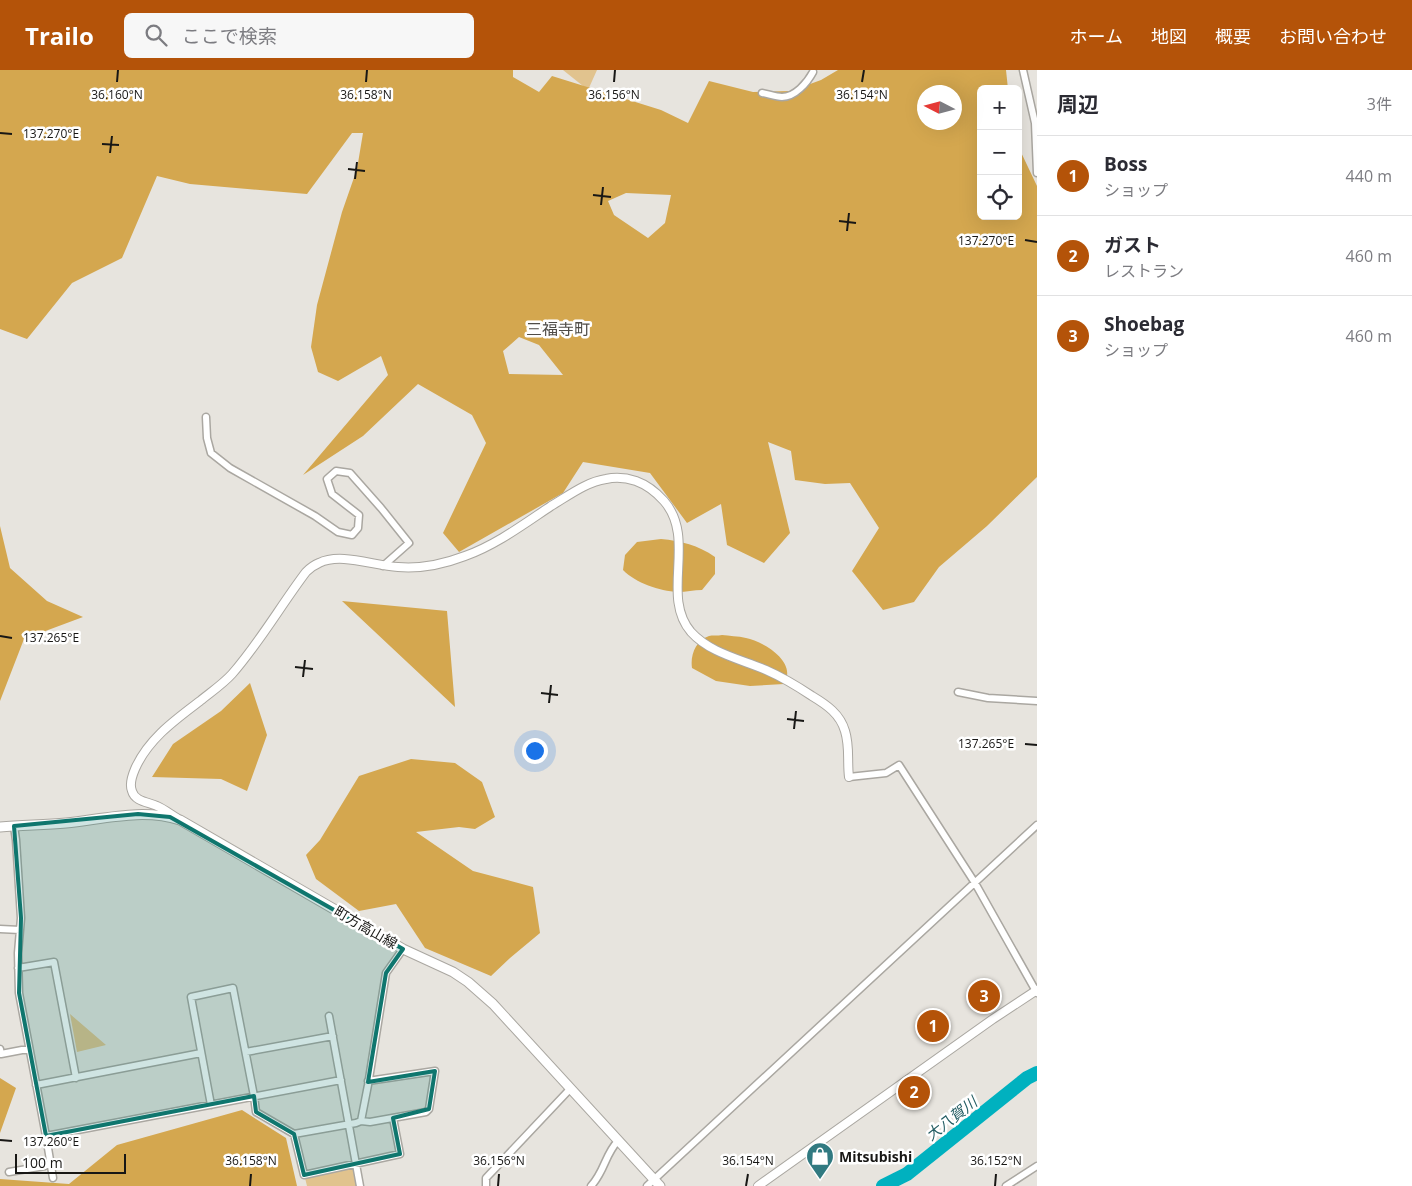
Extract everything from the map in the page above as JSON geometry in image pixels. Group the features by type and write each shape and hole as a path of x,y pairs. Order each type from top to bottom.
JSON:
{"main road":[{"name":"町方高山線","path":"0,827 57,824 145,814 180,820 403,949 453,972 468,982 492,1004 618,1141 654,1184"}],"street":[{"path":"1023,70 1035,122 1037,173"},
{"path":"762,93 783,97 789,95 801,88 810,71"},
{"path":"206,417 207,438 211,453 230,468 315,516 338,532 352,536 358,528 359,515 332,494 327,479 336,471 350,473 382,508 409,543 383,566"},
{"path":"180,820 157,805 139,799 131,791 133,774 142,755 155,738 166,728 230,676 264,632 301,578 313,566 325,560 338,558 383,566 414,568 449,562 478,551 570,494 605,479 629,479 655,492 669,507 675,521 680,551 678,585 680,610 688,628 698,639 711,648 777,674 832,710 842,722 847,739 848,777 886,773 899,765 975,883 1036,991 993,1019 758,1186"},
{"path":"958,692 988,698 1037,701"},
{"path":"654,1184 1037,825"},
{"path":"14,826 21,918 18,968 19,992 53,1178"},
{"path":"0,929 20,930"},
{"path":"361,1121 386,973 403,949"},
{"path":"18,968 54,962 76,1078"},
{"path":"211,1105 191,997 233,988 256,1112 294,1134 361,1121 370,1122 426,1112 429,1109 435,1071 368,1081"},
{"path":"329,1016 360,1186"},
{"path":"246,1052 333,1036"},
{"path":"0,1049 1,1054 30,1050"},
{"path":"36,1085 201,1053"},
{"path":"46,1136 341,1080"},
{"path":"486,1186 486,1178 570,1089"},
{"path":"294,1134 304,1175 400,1154 393,1118"},
{"path":"591,1186 598,1179 612,1148 618,1141"},
{"path":"9,1172 45,1166 50,1163"},
{"path":"1006,1186 1037,1166"}],"highlighted area":[{"path":"138,814 170,817 403,949 386,973 368,1082 435,1071 429,1109 393,1118 400,1154 304,1175 294,1134 256,1112 254,1096 46,1136 19,993 21,918 14,826"}],"shaded area":[{"path":"0,70 513,70 513,77 539,92 552,76 661,110 688,123 709,81 753,92 791,91 821,80 838,70 1006,70 1008,85 977,85 977,220 1022,220 1022,154 1037,186 1037,477 987,526 939,567 914,602 883,610 852,571 879,528 850,483 825,484 795,480 791,451 768,442 790,533 764,563 727,545 721,504 687,523 650,473 583,462 563,493 459,552 443,533 486,443 472,415 418,384 363,436 303,475 388,375 381,356 338,381 318,372 311,347 317,305 342,212 357,169 363,133 352,133 307,194 190,184 157,176 122,258 72,283 27,339 0,329","holes":["626,193 671,195 665,223 648,238 614,215 608,201","519,337 539,345 563,375 509,374 503,351"]},
{"path":"563,70 597,70 588,90"},
{"path":"0,526 10,568 47,601 83,617 24,639 0,701"},
{"path":"661,539 689,544 715,557 715,574 702,590 678,592 663,590 648,586 634,579 623,570 625,555 637,542"},
{"path":"342,601 447,611 455,707"},
{"path":"722,635 752,640 773,651 784,662 787,669 784,684 750,686 716,681 692,668 693,653 697,644 709,636"},
{"path":"250,683 267,735 247,791 221,779 152,777 173,744 221,711"},
{"path":"411,759 455,763 482,782 495,817 475,829 459,827 416,832 473,871 533,887 540,933 491,976 425,948 396,904 359,911 316,879 306,855 320,840 359,776"},
{"path":"70,1014 106,1045 77,1052"},
{"path":"0,1078 16,1088 0,1133"},
{"path":"242,1110 286,1138 297,1186 0,1186 0,1179 69,1184 117,1145"},
{"path":"349,1168 354,1169 357,1186 307,1186 305,1178"}],"waterway":[{"name":"大八賀川","path":"883,1186 907,1174 1027,1078 1037,1073"}],"place":[{"name":"Shoebag","path":"984,996"},
{"name":"Boss","path":"933,1026"},
{"name":"ガスト","path":"914,1092"},
{"name":"Mitsubishi","path":"820,1180"}],"district":[{"name":"三福寺町","path":"558,329"}]}
